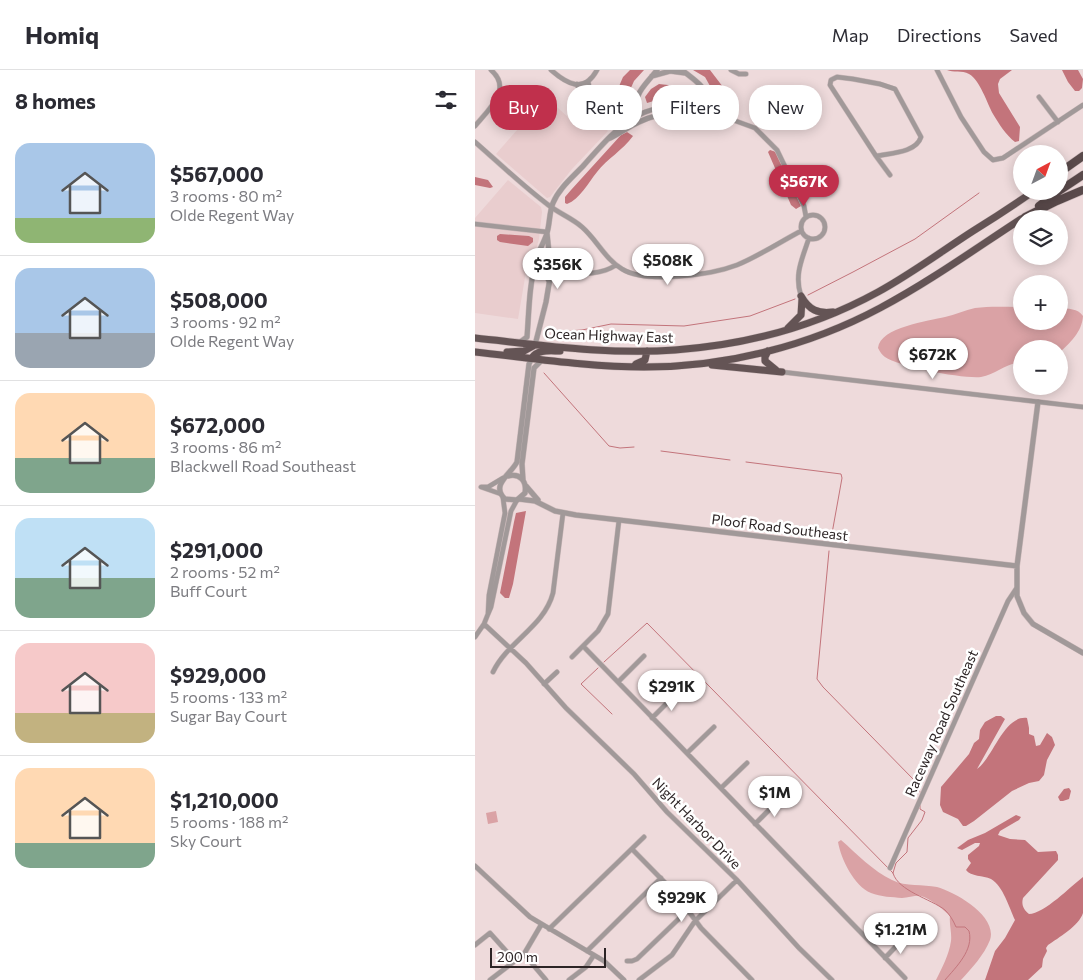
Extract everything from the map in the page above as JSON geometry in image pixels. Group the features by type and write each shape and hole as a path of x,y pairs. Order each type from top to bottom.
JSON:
{"highway":[{"path":"1068,167 1083,156"},
{"path":"1068,170 1083,162"},
{"path":"1068,185 1083,176"},
{"path":"1039,210 1083,190"},
{"name":"Ocean Highway East","path":"475,338 595,350 647,351 706,347 784,331 841,310 877,293 1020,200"},
{"path":"1034,210 1047,200"},
{"name":"Ocean Highway East","path":"475,352 628,367 658,367 700,364 768,351 831,331 879,309 1013,224"},
{"path":"801,296 807,306 817,312 841,310"},
{"path":"784,331 801,315 803,303 801,296"},
{"path":"475,352 520,352 535,345"},
{"path":"532,358 541,351 595,350"},
{"path":"628,367 643,362 647,356 647,351"},
{"path":"768,351 765,362 771,368 781,372"},
{"path":"700,364 781,372"}],"street":[{"path":"475,126 477,119 501,91 501,83 498,76 491,70"},
{"path":"551,70 565,82 577,84 588,81 597,70"},
{"path":"642,88 657,70"},
{"path":"731,70 739,74 746,74"},
{"path":"937,70 966,126 991,159 1003,158 1083,104"},
{"path":"652,76 670,71 684,72 700,85"},
{"path":"876,156 913,148 920,143 921,137 895,90 880,84 837,77 831,80 830,85 876,156 890,175"},
{"path":"577,84 580,93 585,95 590,90 588,81"},
{"path":"1039,97 1057,122"},
{"path":"739,122 755,128 777,150 804,206 806,217"},
{"path":"519,343 527,337 534,267 547,232 551,207 563,188 616,130"},
{"path":"607,140 624,130"},
{"path":"475,142 551,207 584,228 616,265 627,272 645,277 665,277 716,271 747,260 801,231"},
{"path":"815,215 821,218 825,226 821,236 813,239 803,234 801,223 806,217 815,215"},
{"path":"475,224 547,232"},
{"path":"535,345 546,302 551,272 547,232"},
{"path":"801,296 798,285 798,273 809,238"},
{"path":"551,272 601,272 616,265"},
{"path":"534,267 543,269 549,281"},
{"path":"488,614 489,595 505,513 500,483 515,467 518,459 529,364 532,358"},
{"path":"475,636 484,624 491,607 511,512 525,493 522,464 534,368 543,359"},
{"path":"781,372 1083,407"},
{"path":"1038,402 1017,566 1016,589 1020,605 1033,624 1083,653"},
{"path":"481,487 496,483 506,476 516,475 524,482"},
{"name":"Ploof Road Southeast","path":"524,482 542,504"},
{"path":"475,486 502,495 509,500 518,500"},
{"name":"Ploof Road Southeast","path":"518,500 535,500 563,513 1017,566"},
{"path":"493,672 509,647 540,618 550,602 553,593 563,513"},
{"path":"572,657 598,631 607,614 619,520"},
{"name":"Raceway Road Southeast","path":"890,868 1008,600 1016,589"},
{"name":"Night Harbor Drive","path":"484,624 509,647 578,721 634,774 667,812 737,880 799,948 832,980"},
{"path":"583,646 755,824 850,917 905,978"},
{"path":"618,682 644,656"},
{"path":"544,684 557,672"},
{"path":"652,718 679,692"},
{"path":"687,753 713,727"},
{"path":"721,788 747,762"},
{"path":"755,824 781,798"},
{"path":"549,930 644,837"},
{"path":"632,849 676,894 695,922 752,980"},
{"path":"475,866 541,925 594,955 610,966 624,980"},
{"path":"587,951 661,878"},
{"path":"639,980 672,955 695,922 737,880"},
{"path":"627,961 637,959 688,910"},
{"path":"490,980 524,954 541,925"},
{"path":"475,945 490,933 515,961"},
{"path":"885,958 902,940 910,938"},
{"path":"524,954 546,980"},
{"path":"569,980 585,967 594,955"}],"shaded area":[{"path":"630,70 644,70 632,85 620,85 623,77"},
{"path":"693,70 710,70 721,85 709,85 705,77"},
{"path":"947,70 1012,70 1000,79 998,84 999,93 1020,127 1019,141 1015,142 1003,129 993,114 980,86 973,77 966,73"},
{"path":"1062,70 1078,70 1083,79 1082,88 1079,91 1075,91"},
{"path":"651,89 652,102 647,103 645,97"},
{"path":"557,107 567,116 567,130 608,131 572,169 550,197 547,198 496,154 517,130 557,130"},
{"path":"627,132 633,136 629,141 601,167 584,190 572,202 565,203 565,197 571,190 621,135"},
{"path":"770,150 776,152 801,206 796,209 791,205 768,152"},
{"path":"475,177 488,180 493,187 475,185"},
{"path":"508,180 541,207 542,212 539,239 534,256 528,260 518,319 475,313 475,218"},
{"path":"500,234 529,236 533,238 533,242 528,246 500,242 497,240 497,236"},
{"path":"1013,307 1013,330 1068,330 1068,309 1081,313 1083,316 1075,337 1068,344 1068,340 1013,340 1013,364 981,377 947,374 904,365 885,357 878,348 881,341 887,335 906,326 975,308"},
{"path":"526,511 513,584 509,598 505,598 500,593 516,513"},
{"path":"996,716 1001,716 1005,719 977,769 983,764 1005,730 1019,719 1027,718 1029,734 1034,736 1036,746 1040,745 1047,733 1052,737 1055,745 1047,760 1044,775 1039,781 1029,783 1012,791 974,821 963,826 958,819 943,812 940,805 941,787 969,754 974,743 979,739 980,730 985,722"},
{"path":"1069,788 1071,791 1069,799 1060,801 1058,797 1064,789"},
{"path":"496,811 498,822 488,824 486,813"},
{"path":"1016,815 1021,817 1019,820 1000,831 998,835 1010,839 1025,840 1038,852 1056,851 1058,855 1058,860 1023,898 1024,909 1029,914 1035,913 1057,899 1083,877 1083,913 1073,927 1048,945 1042,967 1028,980 985,980 995,951 1015,920 1005,897 995,882 988,878 971,874 966,870 971,863 968,855 980,843 975,843 962,850 957,848 968,840 985,833"},
{"path":"841,840 872,867 892,880 903,884 932,886 945,890 973,906 988,922 991,931 990,940 981,956 961,980 936,980 950,946 950,916 925,897 887,897 871,893 865,889 854,878 845,864 838,842"}],"waterway":[{"path":"808,295 915,239 979,193"},
{"path":"553,332 582,330 611,324 684,326 750,316 795,299"},
{"path":"544,373 609,446 620,448 634,447"},
{"path":"661,451 730,460"},
{"path":"746,462 841,474 842,478 831,539"},
{"path":"829,551 817,679 913,779 920,792"},
{"path":"604,662 647,623 893,873 901,885 945,910 956,927 965,927 969,931 970,938 967,951 945,980"},
{"path":"598,668 581,684 612,714"},
{"path":"893,873 896,863 907,852 908,838 922,820 925,812 920,809 920,805"}]}
